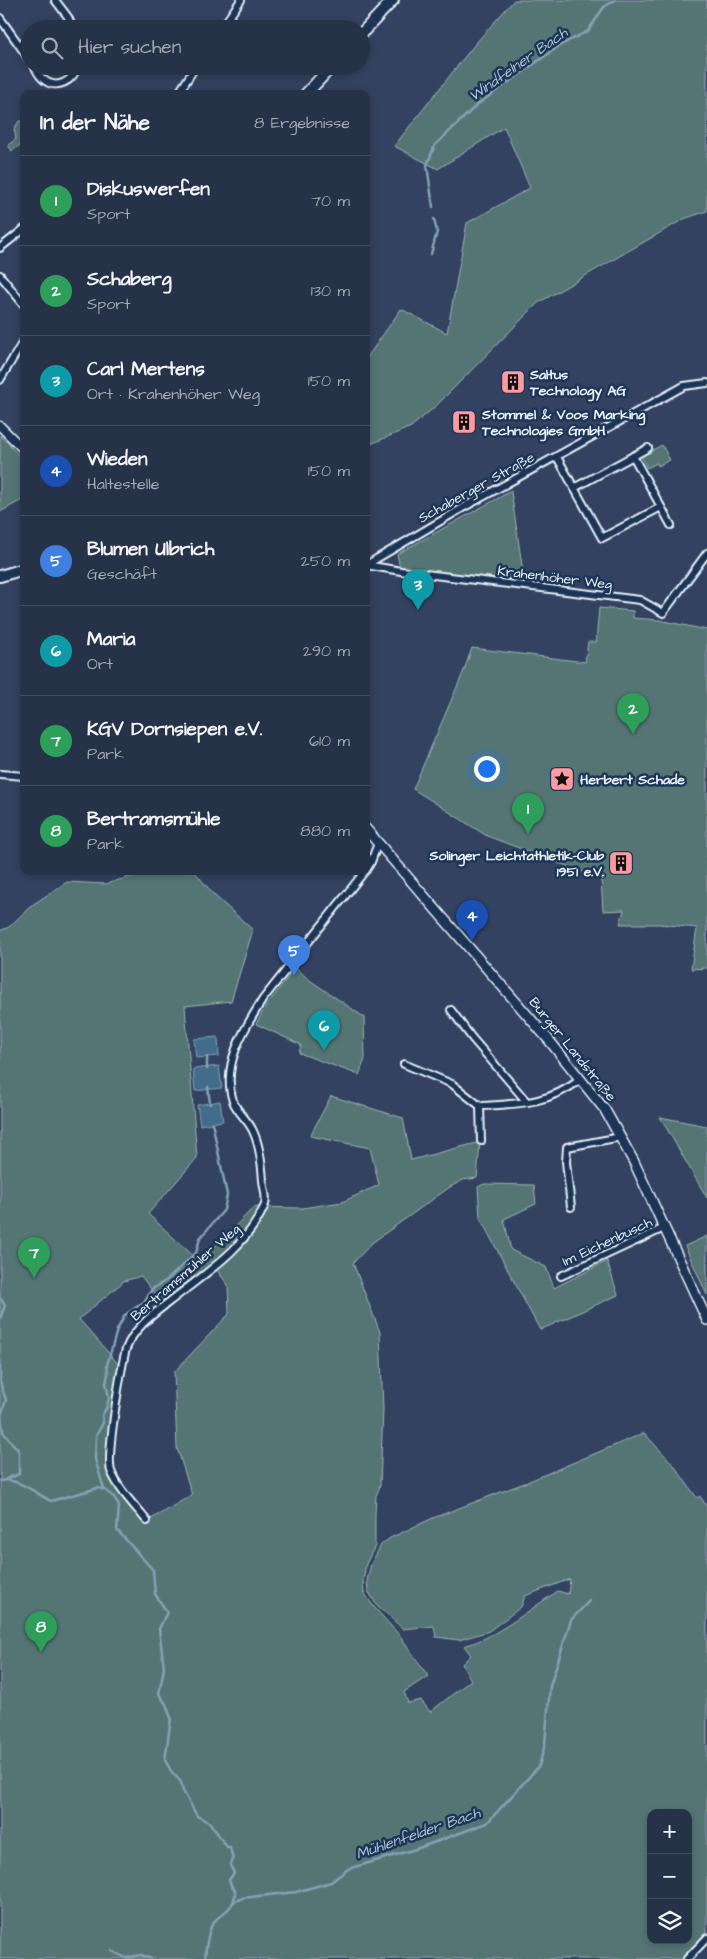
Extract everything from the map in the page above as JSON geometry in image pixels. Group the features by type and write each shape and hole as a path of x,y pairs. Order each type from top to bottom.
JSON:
{"main road":[{"path":"370,24 393,0"},
{"path":"310,90 324,75"},
{"path":"0,576 20,569"},
{"name":"Burger Landstraße","path":"370,834 424,894 581,1079 605,1110 621,1137 707,1320"}],"street":[{"path":"55,0 69,20"},
{"path":"227,20 241,0"},
{"path":"0,18 20,46"},
{"path":"40,75 52,84 68,81 73,75"},
{"path":"181,90 190,75"},
{"path":"0,248 20,231"},
{"path":"0,275 20,300"},
{"path":"0,380 20,347"},
{"name":"Schaberger Straße","path":"370,563 450,515 684,386 707,383"},
{"path":"0,426 20,446"},
{"path":"574,488 648,448"},
{"path":"633,456 671,525"},
{"path":"557,457 602,538 661,507"},
{"name":"Krahenhöher Weg","path":"370,566 640,600 663,613 707,554"},
{"path":"0,774 20,776"},
{"name":"Bertramsmühler Weg","path":"370,864 378,843"},
{"name":"Bertramsmühler Weg","path":"146,1521 114,1479 110,1466 110,1448 126,1349 144,1322 224,1258 247,1235 265,1207 262,1166 254,1135 234,1103 232,1095 230,1078 233,1058 245,1028 263,999 363,875"},
{"path":"451,1010 472,1038 527,1102"},
{"path":"404,1064 452,1084 480,1106 544,1100 570,1087 581,1079"},
{"path":"480,1106 481,1141"},
{"path":"571,1207 566,1162 567,1147 621,1137"},
{"name":"Im Eichenbusch","path":"561,1276 664,1228"},
{"path":"687,1959 707,1938"}],"green space":[{"path":"514,0 707,0 707,211 684,219 538,303 436,406 411,427 370,444 370,353 401,309 447,333 467,223 530,188 504,127 438,169 394,146 475,44"},
{"path":"20,121 20,145 12,151 8,145 16,139 14,129"},
{"path":"0,435 20,457 20,501 0,512"},
{"path":"662,445 670,460 658,466 657,463 647,468 641,456"},
{"path":"511,491 524,579 507,579 400,568 397,554"},
{"path":"599,608 633,611 633,618 659,620 707,630 707,968 691,969 697,928 659,924 620,924 624,910 603,911 601,879 487,836 413,789 472,648 585,662 588,642 596,642"},
{"path":"136,875 197,875 215,896 253,930 231,1001 185,1006 197,1158 148,1214 200,1262 254,1207 302,1208 342,1202 379,1185 370,1148 310,1136 331,1096 403,1118 411,1160 480,1142 477,1178 463,1180 450,1187 373,1242 353,1263 380,1332 383,1409 380,1486 376,1496 375,1546 366,1564 363,1581 364,1593 401,1637 428,1676 404,1692 408,1703 421,1700 430,1712 471,1680 462,1664 471,1655 464,1646 477,1642 513,1622 558,1591 568,1594 570,1579 525,1596 521,1607 489,1631 459,1640 436,1637 434,1626 403,1629 376,1604 368,1591 367,1580 371,1564 381,1545 390,1538 433,1518 527,1482 644,1433 673,1464 697,1498 700,1496 707,1507 707,1935 682,1959 0,1959 0,931 9,927 32,905 67,882 106,884","holes":["213,1265 228,1285 229,1314 174,1372 177,1448 192,1495 144,1523 112,1479 107,1469 108,1444 120,1366 79,1319 124,1281 141,1276 162,1304"]},
{"path":"295,968 364,1017 365,1059 359,1075 299,1053 301,1045 256,1024 266,1006"},
{"path":"660,1117 707,1126 707,1198"},
{"path":"484,1184 534,1185 536,1204 504,1219 511,1250 546,1267 554,1288 607,1261 618,1295 540,1330 480,1218 478,1187"},
{"path":"707,1236 707,1295 685,1246"}],"water":[{"path":"218,1037 219,1056 196,1058 194,1039"},
{"path":"219,1066 222,1088 195,1091 193,1069"},
{"path":"220,1101 223,1121 200,1125 197,1105"}],"waterway":[{"name":"Windfelner Bach","path":"433,207 427,165 435,145 478,104 559,46 588,31 604,7 615,0"},
{"name":"Windfelner Bach","path":"431,254 437,232 434,219"},
{"path":"207,1057 207,1069"},
{"path":"208,1087 210,1104"},
{"path":"205,1959 209,1931 213,1923 228,1910 235,1897 235,1890 229,1880 234,1873 230,1865 233,1860 230,1847 227,1847 210,1823 197,1816 183,1791 181,1782 171,1771 165,1760 171,1718 166,1704 159,1694 164,1668 159,1629 167,1612 155,1594 153,1570 117,1530 119,1506 114,1497 104,1489 95,1459 96,1436 103,1423 102,1415 107,1407 109,1397 106,1383 107,1365 117,1330 125,1315 144,1302 152,1289 167,1280 196,1253 200,1238 224,1210 227,1195 212,1122"},
{"path":"0,1298 5,1305 0,1319"},
{"path":"0,1366 0,1380"},
{"path":"0,1382 6,1400 1,1415 3,1432 19,1451 19,1474 6,1479"},
{"path":"0,1481 6,1480 19,1483 51,1501 98,1488 105,1490"},
{"name":"Mühlenfelder Bach","path":"234,1902 242,1898 296,1892 331,1882 348,1869 416,1849 487,1823 539,1766 545,1744 550,1686 571,1620 589,1601"},
{"path":"112,1951 126,1958 141,1955 151,1959"}],"place":[{"name":"Saltus Technology AG","path":"513,382"},
{"name":"Stommel & Voos Marking Technologies GmbH","path":"464,422"},
{"name":"Carl Mertens","path":"418,610"},
{"name":"Schaberg","path":"633,734"},
{"name":"Herbert Schade","path":"562,779"},
{"name":"Diskuswerfen","path":"528,834"},
{"name":"Solinger Leichtathletik-Club 1951 e.V.","path":"621,863"},
{"name":"Wieden","path":"472,941"},
{"name":"Blumen Ulbrich","path":"294,976"},
{"name":"Maria","path":"324,1051"},
{"name":"KGV Dornsiepen e.V.","path":"34,1278"},
{"name":"Bertramsmühle","path":"41,1652"}]}
